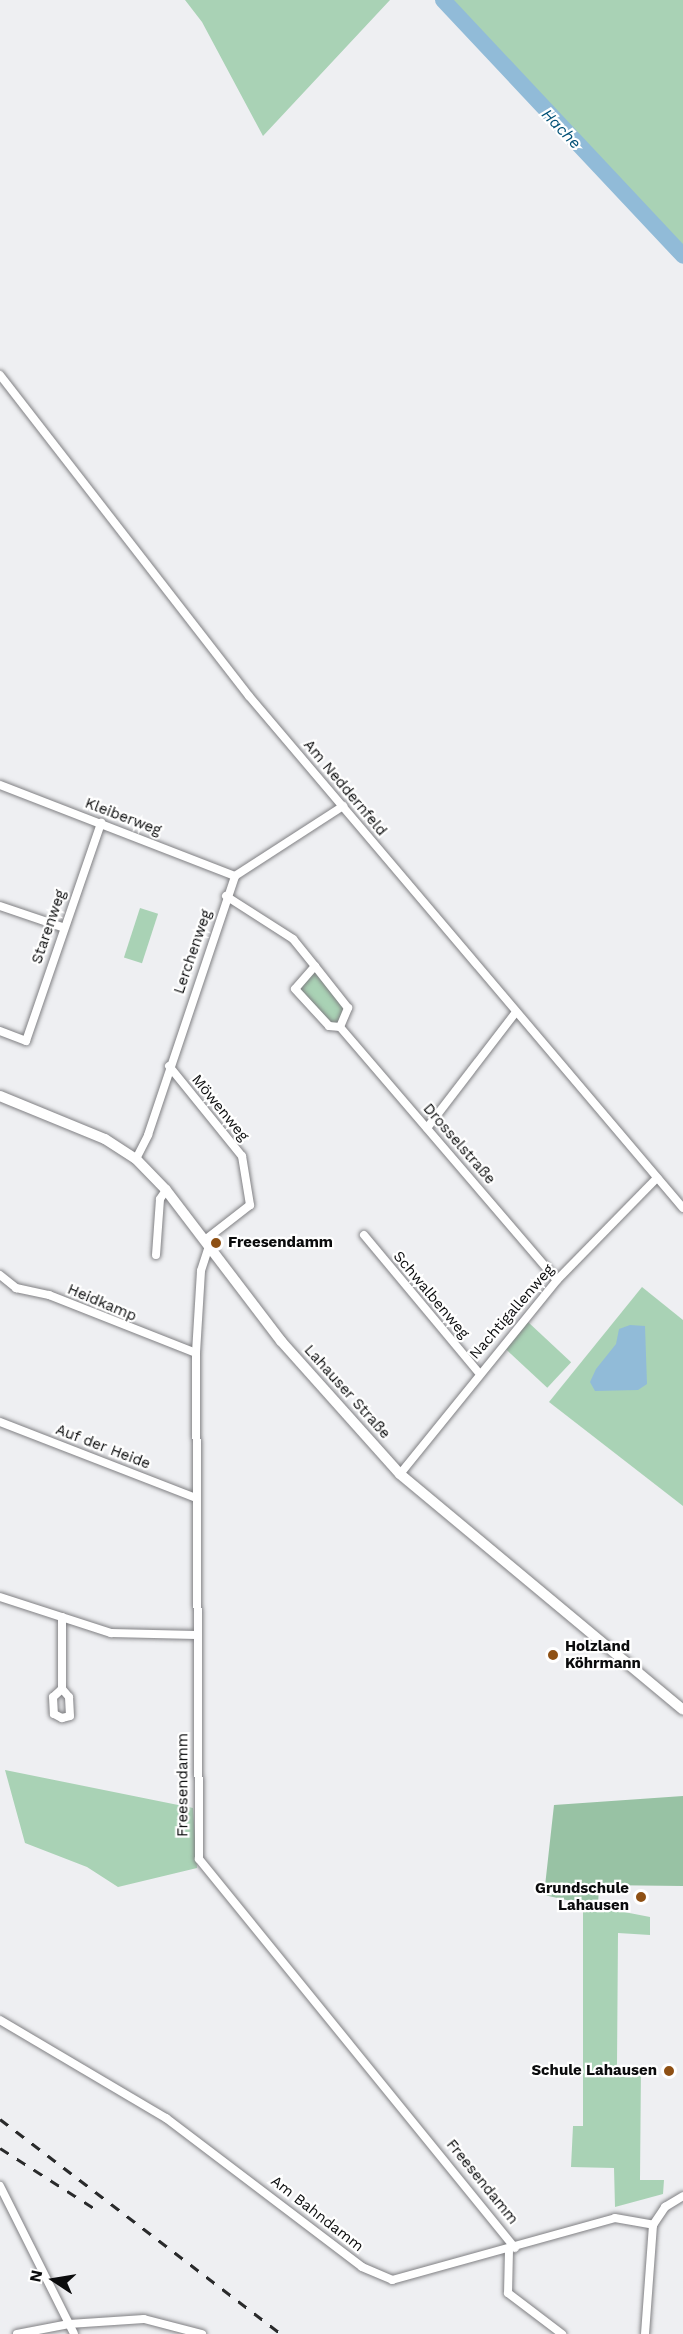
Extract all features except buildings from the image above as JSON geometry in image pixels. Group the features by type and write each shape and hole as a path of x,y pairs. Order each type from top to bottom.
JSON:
{"street":[{"name":"Am Neddernfeld","path":"0,375 234,677 683,1208"},
{"name":"Kleiberweg","path":"0,785 235,876"},
{"path":"235,876 343,806"},
{"name":"Starenweg","path":"0,1031 26,1041 62,927 101,823"},
{"name":"Lerchenweg","path":"136,1159 148,1135 226,896 235,876"},
{"path":"226,896 293,939 348,1008 340,1027"},
{"path":"0,906 62,927"},
{"name":"Drosselstraße","path":"315,966 295,989 329,1026 340,1027 557,1280"},
{"path":"427,1128 516,1012"},
{"name":"Möwenweg","path":"169,1066 242,1156 250,1205 207,1243"},
{"name":"Lahauser Straße","path":"0,1096 105,1139 136,1159 166,1190 280,1341 400,1474 683,1710"},
{"name":"Nachtigallenweg","path":"400,1474 478,1372 557,1280 657,1178"},
{"path":"156,1255 160,1199 166,1190"},
{"name":"Schwalbenweg","path":"364,1235 478,1372"},
{"name":"Freesendamm","path":"207,1243 201,1272 196,1353 195,1635 199,1859 512,2249"},
{"name":"Heidkamp","path":"0,1275 16,1288 49,1295 196,1353"},
{"name":"Auf der Heide","path":"0,1422 196,1498"},
{"path":"0,1597 127,1635 195,1635"},
{"path":"62,1617 62,1689"},
{"name":"Am Bahndamm","path":"0,2020 166,2118 376,2274 392,2280 408,2279 615,2218 653,2225"},
{"path":"0,2186 74,2334"},
{"path":"645,2334 653,2225 665,2207 683,2196"},
{"path":"512,2249 508,2293 562,2334"},
{"path":"17,2334 69,2324 144,2319 202,2334"}],"green space":[{"path":"185,0 390,0 263,136 202,22"},
{"path":"437,0 683,0 683,248 534,90 447,4"},
{"path":"140,908 158,914 142,963 124,957"},
{"path":"315,969 346,1008 339,1025 330,1025 297,990"},
{"path":"642,1287 683,1320 683,1506 549,1402"},
{"path":"528,1322 571,1362 547,1388 504,1348"},
{"path":"5,1770 193,1808 197,1868 118,1887 87,1867 25,1843"},
{"path":"683,1796 683,1886 599,1885 598,1907 544,1895 554,1805"},
{"path":"583,1904 650,1917 650,1935 618,1933 617,2066 641,2066 640,2180 664,2180 663,2194 615,2207 614,2168 571,2167 573,2126 583,2126"}],"water":[{"path":"630,1325 645,1326 647,1384 638,1390 595,1391 590,1382 596,1369 616,1344 619,1329"}],"waterway":[{"path":"437,0 443,6"},
{"name":"Hache","path":"443,0 683,256"}],"railway":[{"path":"0,2119 281,2334"},
{"path":"0,2148 97,2210"}],"place":[{"name":"Freesendamm","path":"216,1243"},
{"name":"Holzland Köhrmann","path":"553,1655"},
{"name":"Grundschule Lahausen","path":"641,1897"},
{"name":"Schule Lahausen","path":"669,2071"}]}
